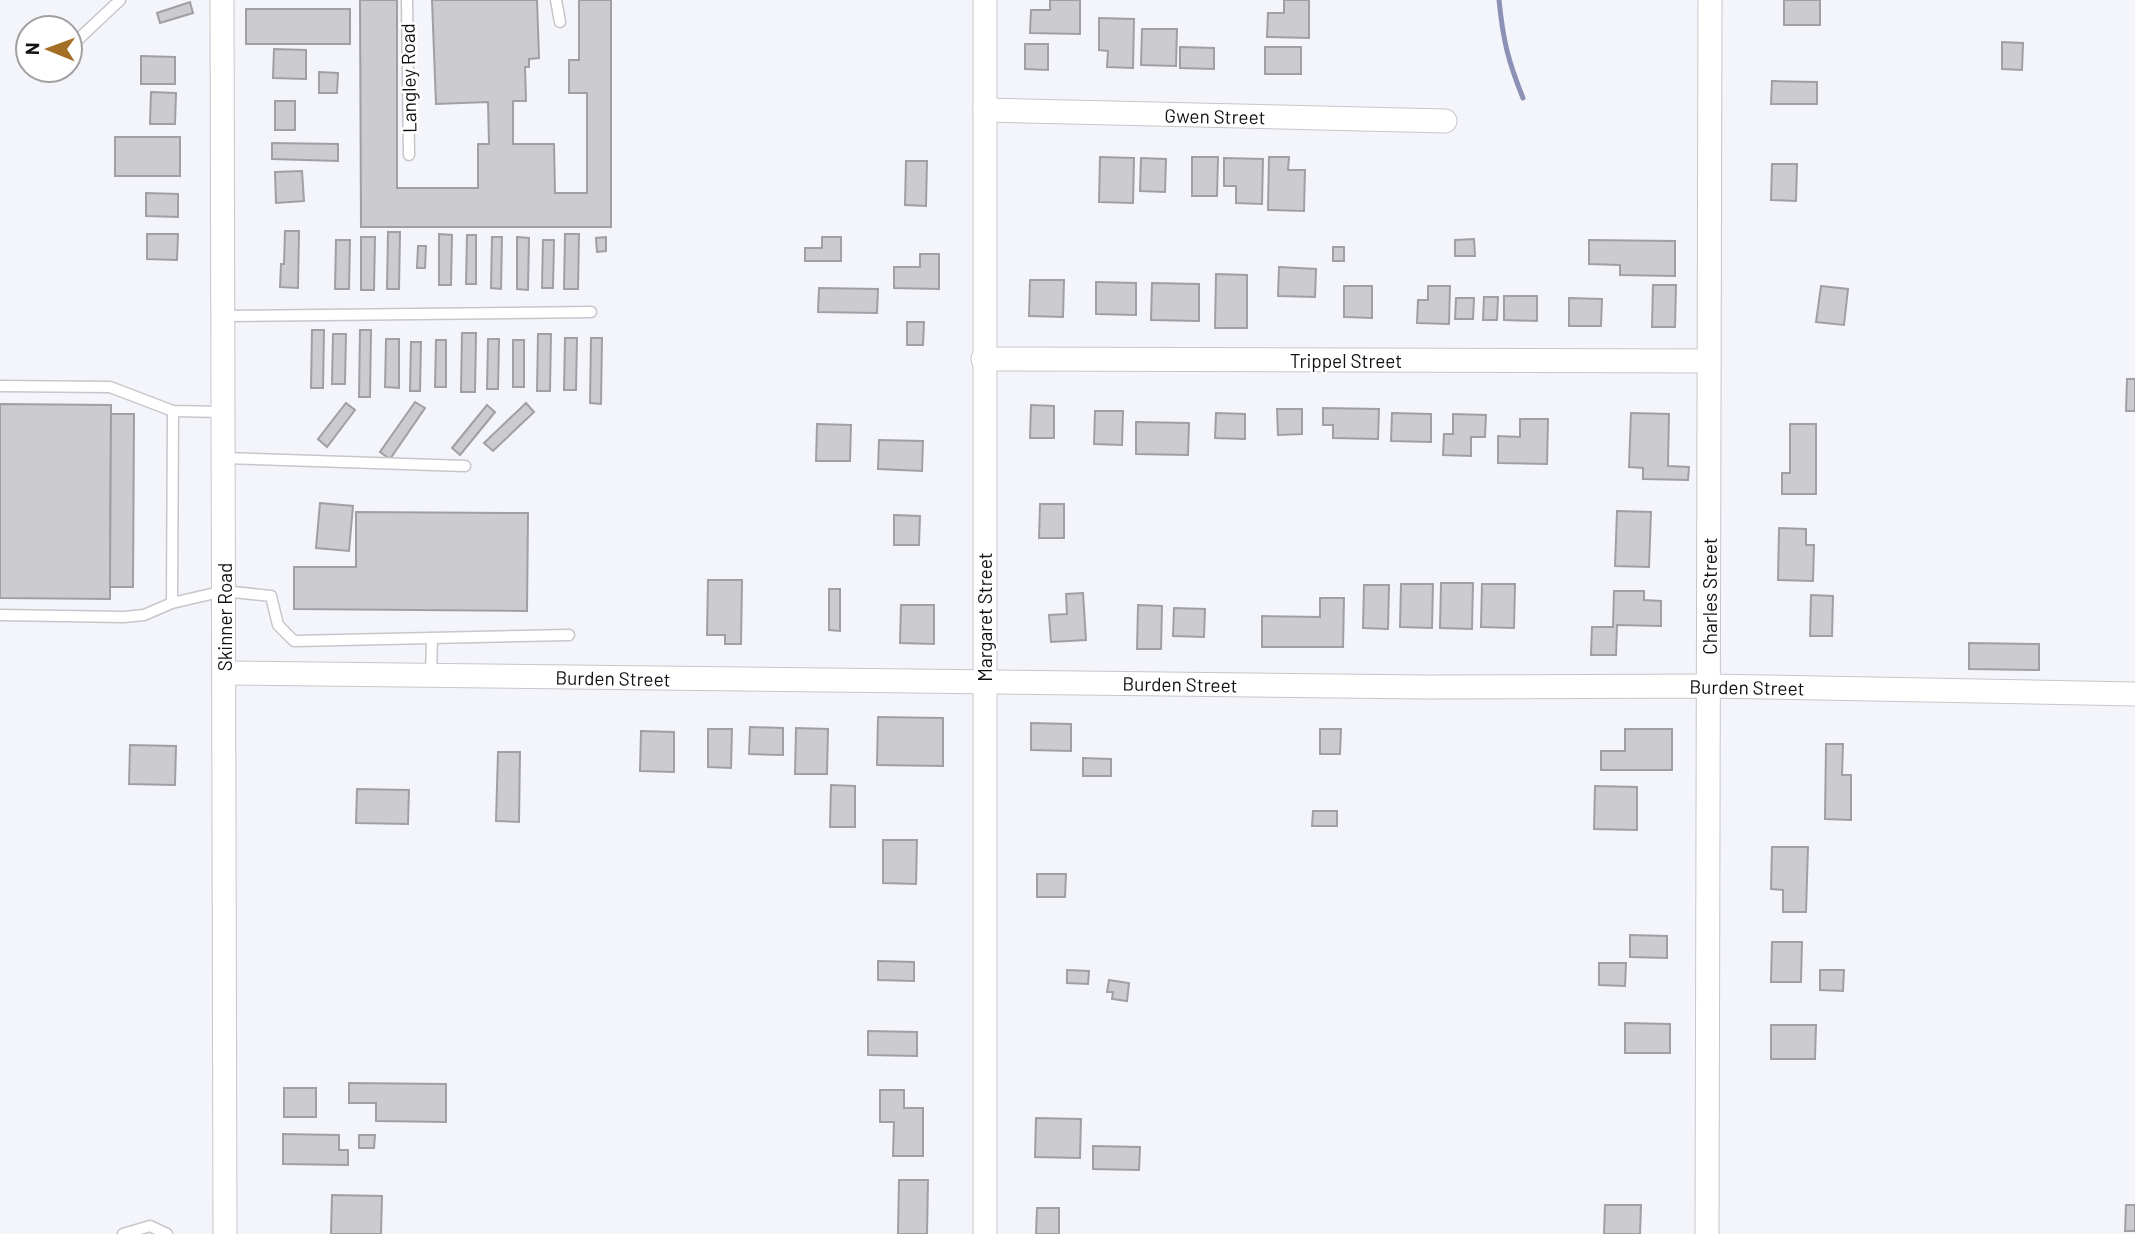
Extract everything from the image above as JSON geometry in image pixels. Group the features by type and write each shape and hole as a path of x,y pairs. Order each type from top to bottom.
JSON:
{"street":[{"name":"Skinner Road","path":"222,0 225,1234"},
{"name":"Margaret Street","path":"985,0 985,1234"},
{"name":"Charles Street","path":"1707,1234 1710,0"},
{"name":"Gwen Street","path":"985,110 1445,121"},
{"name":"Trippel Street","path":"984,359 1709,361"},
{"name":"Burden Street","path":"224,673 1426,687 1709,686 2135,694"}],"lane":[{"path":"84,34 120,0"},
{"name":"Langley Road","path":"407,0 409,155"},
{"path":"556,0 560,22"},
{"path":"222,316 591,312"},
{"path":"0,386 110,387 173,411 224,412"},
{"path":"172,603 173,411"},
{"path":"224,458 465,466"},
{"path":"0,615 144,615 172,603 224,591 271,596 278,625 293,641 569,635"},
{"path":"430,676 432,638"},
{"path":"123,1234 150,1226 167,1234"}],"building":[{"path":"360,0 397,0 397,188 478,188 478,144 489,144 488,102 436,104 432,0 537,0 539,58 529,59 529,67 525,67 526,101 513,101 513,144 554,144 555,193 587,193 587,93 569,93 569,60 579,60 579,0 611,0 611,227 361,227"},
{"path":"1050,0 1080,0 1080,34 1030,33 1031,10 1050,10"},
{"path":"1284,0 1309,0 1309,38 1267,37 1268,13 1284,13"},
{"path":"1784,0 1820,0 1820,25 1784,25"},
{"path":"190,2 193,13 160,23 157,13"},
{"path":"246,9 350,9 350,44 246,44"},
{"path":"1099,18 1134,19 1133,68 1107,67 1108,51 1099,50"},
{"path":"1142,29 1177,29 1176,66 1141,65"},
{"path":"2002,42 2023,43 2022,70 2002,69"},
{"path":"1025,44 1048,44 1048,70 1025,69"},
{"path":"1180,47 1214,48 1214,69 1180,68"},
{"path":"1265,47 1301,47 1301,74 1265,74"},
{"path":"274,49 306,50 306,79 273,78"},
{"path":"141,56 175,57 175,84 141,84"},
{"path":"319,72 338,73 337,93 319,93"},
{"path":"1772,81 1817,82 1817,104 1771,104"},
{"path":"151,92 176,93 175,124 150,124"},
{"path":"275,101 295,101 295,130 275,130"},
{"path":"115,137 180,137 180,176 115,176"},
{"path":"272,143 338,144 338,161 272,159"},
{"path":"1100,157 1134,158 1133,203 1099,202"},
{"path":"1192,157 1218,157 1217,196 1192,196"},
{"path":"1269,157 1289,157 1288,170 1305,170 1304,211 1268,210"},
{"path":"1141,158 1166,159 1165,192 1140,191"},
{"path":"1224,158 1263,159 1262,204 1236,203 1236,186 1224,186"},
{"path":"906,161 927,161 926,206 905,205"},
{"path":"1772,164 1797,164 1796,201 1771,200"},
{"path":"302,171 304,201 276,203 275,172"},
{"path":"146,193 178,194 178,217 146,216"},
{"path":"285,231 299,231 298,288 280,287"},
{"path":"388,232 400,232 399,289 387,289"},
{"path":"147,234 178,234 177,260 147,259"},
{"path":"439,234 452,235 451,285 439,285"},
{"path":"565,234 579,234 578,289 564,289"},
{"path":"467,235 476,235 476,284 466,284"},
{"path":"361,237 375,237 374,290 361,290"},
{"path":"492,237 502,237 501,289 491,288"},
{"path":"517,237 529,238 528,290 517,289"},
{"path":"606,237 606,251 597,252 596,238"},
{"path":"822,237 841,237 841,261 805,261 805,248 822,248"},
{"path":"1474,239 1475,256 1455,256 1455,240"},
{"path":"336,240 350,240 349,289 335,289"},
{"path":"543,240 554,240 553,288 542,288"},
{"path":"1589,240 1675,241 1675,276 1620,275 1620,265 1589,264"},
{"path":"418,246 426,246 425,268 417,268"},
{"path":"1333,247 1344,247 1344,261 1333,261"},
{"path":"920,254 939,254 939,289 894,288 894,267 920,267"},
{"path":"1279,267 1316,269 1315,297 1278,296"},
{"path":"1216,274 1247,275 1247,328 1215,328"},
{"path":"1030,280 1064,280 1063,317 1029,316"},
{"path":"1096,282 1136,283 1136,315 1096,314"},
{"path":"1152,283 1199,284 1199,321 1151,320"},
{"path":"1653,285 1676,285 1675,327 1652,327"},
{"path":"1344,286 1372,286 1372,318 1344,317"},
{"path":"1428,286 1450,286 1449,324 1417,323 1418,300 1428,300"},
{"path":"1821,286 1848,289 1844,325 1816,322"},
{"path":"819,288 878,289 877,313 818,312"},
{"path":"1504,296 1537,296 1537,321 1504,320"},
{"path":"1484,297 1498,297 1497,320 1483,320"},
{"path":"1456,298 1474,298 1473,319 1455,319"},
{"path":"1569,298 1602,299 1601,326 1569,326"},
{"path":"907,322 924,322 923,345 907,345"},
{"path":"312,330 324,330 323,388 311,388"},
{"path":"360,330 371,330 370,397 359,397"},
{"path":"462,333 476,333 475,392 461,392"},
{"path":"333,334 346,334 345,384 332,384"},
{"path":"538,334 551,334 550,391 537,391"},
{"path":"565,338 577,338 576,390 564,390"},
{"path":"591,338 602,338 601,404 590,403"},
{"path":"386,339 399,339 399,388 385,387"},
{"path":"488,339 499,339 498,389 487,389"},
{"path":"436,340 446,340 446,387 435,387"},
{"path":"513,340 524,340 524,387 513,387"},
{"path":"411,342 421,342 420,391 410,391"},
{"path":"2127,379 2135,379 2135,411 2126,411"},
{"path":"415,402 425,408 390,459 380,452"},
{"path":"346,403 355,410 327,447 318,439"},
{"path":"526,403 534,412 493,451 484,443"},
{"path":"0,404 111,405 110,599 0,598"},
{"path":"487,405 495,412 460,455 452,448"},
{"path":"1031,405 1054,406 1054,438 1030,438"},
{"path":"1323,408 1379,409 1378,439 1333,438 1333,425 1323,425"},
{"path":"1277,409 1302,409 1302,434 1278,435"},
{"path":"1095,411 1123,411 1122,445 1094,444"},
{"path":"1216,413 1245,414 1245,439 1215,438"},
{"path":"1392,413 1431,414 1431,442 1391,441"},
{"path":"1631,413 1669,414 1668,466 1689,467 1688,480 1643,479 1643,468 1629,467"},
{"path":"111,414 134,414 133,587 110,587"},
{"path":"1453,414 1486,415 1485,437 1471,437 1471,456 1443,455 1444,434 1453,434"},
{"path":"1520,419 1548,419 1547,464 1498,463 1498,436 1520,437"},
{"path":"1136,422 1189,423 1188,455 1136,454"},
{"path":"817,424 851,425 850,461 816,461"},
{"path":"1790,424 1816,424 1816,494 1782,494 1782,473 1790,473"},
{"path":"879,440 923,441 922,471 878,469"},
{"path":"320,503 353,506 349,551 316,548"},
{"path":"1040,504 1064,504 1064,538 1039,538"},
{"path":"1617,511 1651,512 1649,567 1615,566"},
{"path":"356,512 528,513 527,611 294,609 294,567 356,567"},
{"path":"894,515 920,516 919,545 894,545"},
{"path":"1779,528 1806,529 1806,545 1814,545 1813,581 1778,580"},
{"path":"708,580 742,580 741,644 725,644 725,635 707,635"},
{"path":"1441,583 1473,583 1472,629 1440,628"},
{"path":"1401,584 1433,584 1432,628 1400,627"},
{"path":"1482,584 1515,584 1514,628 1481,627"},
{"path":"1364,585 1389,585 1388,629 1363,628"},
{"path":"829,589 840,589 840,631 829,630"},
{"path":"1614,591 1644,591 1644,600 1661,601 1661,626 1617,625 1616,655 1591,655 1592,627 1613,627"},
{"path":"1083,593 1086,640 1051,642 1049,615 1067,614 1066,594"},
{"path":"1811,595 1833,596 1832,636 1810,636"},
{"path":"1320,598 1344,598 1343,647 1262,647 1262,616 1320,617"},
{"path":"901,605 934,605 934,644 900,643"},
{"path":"1138,605 1162,606 1161,649 1137,649"},
{"path":"1174,608 1205,609 1204,637 1173,636"},
{"path":"1969,643 2039,644 2039,670 1969,669"},
{"path":"878,717 943,718 943,766 877,765"},
{"path":"1031,723 1071,724 1071,751 1031,750"},
{"path":"750,727 783,728 783,755 749,754"},
{"path":"796,728 828,729 827,774 795,774"},
{"path":"708,729 732,729 731,768 708,767"},
{"path":"1320,729 1341,729 1340,754 1320,754"},
{"path":"1625,729 1672,729 1672,770 1601,770 1601,751 1625,751"},
{"path":"641,731 674,732 674,772 640,771"},
{"path":"1826,744 1843,744 1842,775 1851,775 1851,820 1825,819"},
{"path":"130,745 176,746 175,785 129,784"},
{"path":"498,752 520,752 519,822 496,821"},
{"path":"1083,758 1111,759 1111,776 1083,776"},
{"path":"831,785 855,786 855,827 830,827"},
{"path":"1595,786 1637,787 1637,830 1594,829"},
{"path":"357,789 409,790 408,824 356,823"},
{"path":"1313,811 1337,811 1337,826 1312,826"},
{"path":"883,840 917,840 916,884 883,883"},
{"path":"1772,847 1808,847 1806,912 1783,912 1783,890 1771,889"},
{"path":"1037,874 1066,874 1065,897 1037,897"},
{"path":"1630,935 1667,936 1667,958 1630,957"},
{"path":"1772,942 1802,942 1801,982 1771,982"},
{"path":"878,961 914,962 914,981 878,980"},
{"path":"1599,963 1626,963 1625,986 1599,985"},
{"path":"1067,970 1089,971 1088,984 1067,983"},
{"path":"1820,970 1844,970 1843,991 1820,990"},
{"path":"1109,980 1129,983 1127,1001 1112,999 1113,992 1107,992"},
{"path":"1625,1023 1670,1024 1670,1053 1625,1053"},
{"path":"1771,1025 1816,1025 1815,1059 1771,1059"},
{"path":"868,1031 917,1032 917,1056 868,1055"},
{"path":"349,1083 446,1084 446,1122 376,1121 376,1103 349,1103"},
{"path":"284,1088 316,1088 316,1117 284,1117"},
{"path":"880,1090 904,1090 904,1108 923,1108 923,1156 893,1156 894,1122 880,1122"},
{"path":"1036,1118 1081,1119 1080,1158 1035,1157"},
{"path":"283,1134 339,1135 339,1150 348,1150 348,1165 283,1164"},
{"path":"359,1135 375,1135 374,1148 359,1148"},
{"path":"1093,1146 1140,1147 1139,1170 1093,1169"},
{"path":"899,1180 928,1180 927,1234 898,1234"},
{"path":"332,1195 382,1196 381,1234 331,1234"},
{"path":"1605,1205 1641,1205 1640,1234 1604,1234"},
{"path":"2126,1205 2135,1205 2135,1231 2125,1231"},
{"path":"1037,1208 1059,1208 1059,1234 1036,1234"}],"waterway":[{"path":"1499,0 1507,50 1523,98"}]}
